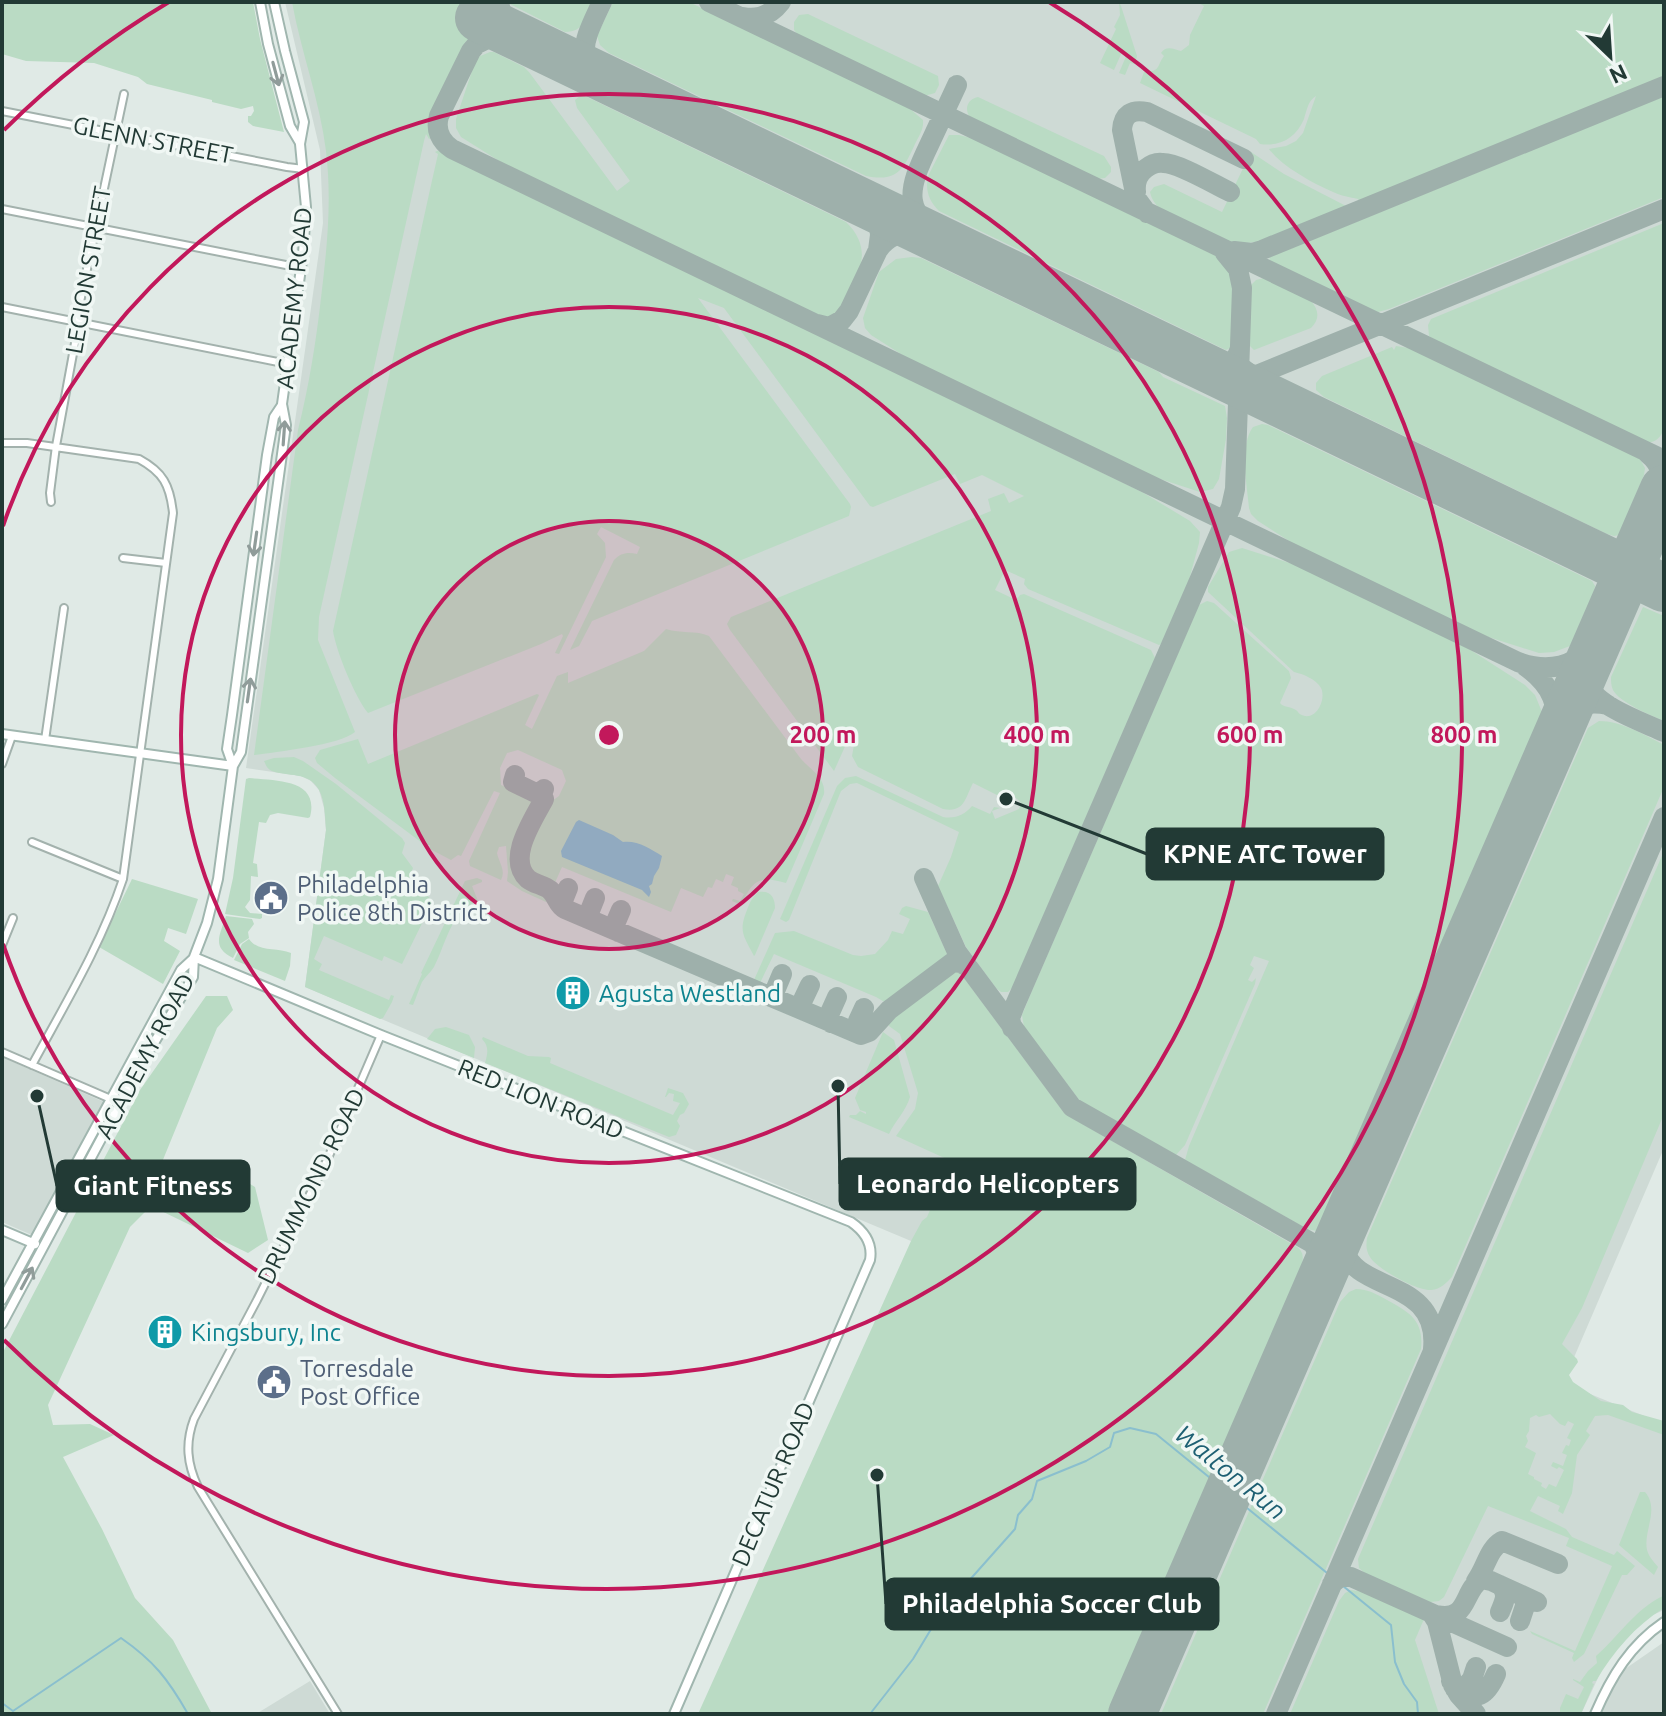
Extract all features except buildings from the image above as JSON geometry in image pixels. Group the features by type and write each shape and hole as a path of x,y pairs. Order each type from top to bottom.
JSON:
{"main road":[{"name":"ACADEMY ROAD","path":"260,2 290,126 300,144"},
{"name":"ACADEMY ROAD","path":"2,1324 120,1103 193,977 194,957 207,923 218,879 233,766 241,752 282,457 286,425 282,404 301,268 306,207 300,144 304,122 274,2"},
{"name":"ACADEMY ROAD","path":"233,766 227,749 267,455 274,417 282,404"},
{"path":"7,735 233,766"},
{"name":"ACADEMY ROAD","path":"2,1300 181,970 194,957"},
{"name":"RED LION ROAD","path":"194,957 851,1222 866,1236 872,1254"},
{"path":"2,1230 43,1248"},
{"name":"DECATUR ROAD","path":"674,1714 872,1254"},
{"path":"1595,1714 1606,1688 1628,1654 1664,1622"}],"street":[{"name":"LEGION STREET","path":"51,502 56,446 77,332 76,321 124,94"},
{"name":"GLENN STREET","path":"2,111 304,169"},
{"path":"2,209 301,268"},
{"path":"2,307 288,364"},
{"path":"2,443 56,446 139,459 164,478 171,494 173,513 123,879 109,921 32,1065"},
{"path":"123,558 166,563"},
{"path":"45,740 64,608"},
{"path":"2,764 7,735"},
{"path":"32,842 123,879"},
{"path":"2,945 13,918"},
{"name":"DRUMMOND ROAD","path":"338,1714 198,1487 191,1472 188,1441 194,1419 328,1158 381,1035"},
{"path":"2,1052 120,1103"}],"shaded area":[{"path":"285,2 1664,2 1664,1148 1563,1383 1664,1424 1664,1610 1646,1618 1606,1661 1581,1714 821,1714 1027,1287 305,987 326,830 324,808 319,790 311,781 301,776 246,768 323,223 320,150"},
{"path":"2,1057 104,1102 32,1235 2,1222"},
{"path":"1664,1642 1664,1714 1598,1714 1612,1678"},
{"path":"310,1681 330,1714 256,1714"}],"green space":[{"path":"2,2 253,2 284,132 253,126 248,122 248,116 254,111 253,106 241,109 212,102 147,84 138,77 94,63 26,61 2,54"},
{"path":"292,2 486,2 432,114 432,137 429,139 426,134 424,141 319,617 318,640 355,732 336,741 254,755 298,430 317,331 328,224 329,188 323,132"},
{"path":"506,2 594,2 581,26 565,32"},
{"path":"613,2 689,2 909,108 923,120 921,132 898,172 885,177 866,176 609,53 600,45 597,36"},
{"path":"1119,2 1137,56 1135,64 1130,63 1125,75 1119,73 1127,54 1122,52 1114,70 1100,63 1116,29 1114,27 1120,15"},
{"path":"1197,2 1664,2 1664,76 1360,202 1308,179 1281,162 1269,149 1296,141 1303,133 1316,96 1309,103 1304,119 1292,136 1267,145 1140,83 1144,72 1157,68 1165,49 1181,51 1189,45 1190,35 1204,6"},
{"path":"808,14 938,76 939,85 935,93 924,96 799,36 794,30 794,22 799,15"},
{"path":"490,52 529,72 617,191 630,181 577,108 575,100 580,96 846,222 855,233 862,255 857,278 839,312 833,318 821,318 512,169 461,137 456,128 456,119 473,68 478,57"},
{"path":"1664,96 1664,197 1378,312 1269,261 1270,257"},
{"path":"978,97 1104,156 1111,172 1105,178 1095,179 971,119 967,106"},
{"path":"949,135 975,139 1216,255 1229,271 1234,291 1230,348 1226,350 939,211 929,195 927,181"},
{"path":"439,150 1142,492 1190,521 1200,532 1189,580 1159,645 1028,589 1025,579 1005,570 995,590 1016,600 1024,594 1151,650 1155,658 1008,992 996,988 966,947 938,886 959,832 857,783 841,791 789,920 780,919 837,786 845,778 856,776 943,817 959,816 972,806 990,814 994,807 1000,808 992,811 995,819 1019,809 1021,803 1014,797 1001,797 973,783 960,806 943,809 858,767 852,756 854,745 847,742 834,771 727,624 731,617 991,511 988,499 1004,493 1009,503 1024,496 982,475 960,484 955,474 870,506 724,308 698,298 850,504 849,516 592,621 579,646 570,650 614,560 624,554 637,554 640,547 601,527 597,534 605,543 606,557 559,654 555,653 562,634 368,713 363,706 347,674 333,631 438,154 435,152"},
{"path":"1251,152 1284,174 1348,207 1290,232 1244,243 1225,241 1208,234 1164,211 1152,198 1150,192 1154,187 1164,184 1222,212"},
{"path":"1664,223 1664,429 1655,441 1640,440 1435,342 1429,336 1431,319"},
{"path":"921,258 1225,406 1226,439 1219,479 1213,489 1200,492 1148,475 915,363 871,335 865,328 863,318 879,272 896,259"},
{"path":"1264,278 1311,301 1317,318 1311,328 1254,350 1249,345 1251,285"},
{"path":"1396,346 1409,348 1640,459 1645,468 1644,475 1619,535 1607,534 1324,397 1316,390 1316,383 1322,376 1392,347 1394,350"},
{"path":"1262,424 1592,581 1594,591 1570,646 1539,653 1479,634 1297,546 1258,521 1249,508 1245,455 1253,427"},
{"path":"1242,548 1299,566 1469,649 1525,685 1535,695 1542,712 1317,1231 1307,1229 1185,1160 1269,961 1254,956 1250,965 1254,968 1248,980 1252,982 1256,978 1255,984 1185,1145 1176,1155 1080,1101 1024,1027 1022,1015 1199,605 1207,601 1214,603 1289,671 1291,678 1280,703 1282,705 1305,716 1314,714 1320,706 1322,692 1319,685 1309,677 1294,672 1208,592 1229,552"},
{"path":"1643,607 1664,616 1664,721 1616,695 1611,685 1611,677"},
{"path":"666,629 709,636 801,759 823,783 824,794 786,883 758,882 749,890 741,905 732,901 740,901 744,894 731,885 734,877 726,874 723,882 716,879 712,888 708,887 703,897 681,888 671,912 562,867 553,887 531,876 524,867 524,850 545,806 559,796 566,781 562,770 518,750 507,753 500,768 501,785 537,802 519,840 515,861 525,882 550,895 546,902 507,881 506,846 499,847 497,853 502,870 501,880 470,866 469,861 500,793 494,791 461,856 451,860 430,849 430,845 425,845 335,778 315,758 320,750 358,739 368,764 537,694 525,725 532,729 557,676 568,672 568,683 644,651"},
{"path":"1599,721 1624,726 1664,745 1664,787 1452,1277 1435,1289 1417,1287 1374,1262 1366,1246 1367,1238 1588,728"},
{"path":"294,757 336,784 402,838 405,843 402,853 413,868 409,879 433,901 402,964 384,956 382,961 324,936 314,959 322,964 319,970 389,1000 391,995 394,996 383,1018 305,987 326,830 324,804 319,790 310,780 272,771 264,761"},
{"path":"246,779 293,784 302,788 311,804 308,818 278,813 270,815 266,823 259,822 253,863 257,864 258,877 251,876 250,900 245,907 250,913 262,914 260,919 225,914"},
{"path":"1664,851 1664,1114 1582,1308 1562,1344 1578,1362 1569,1375 1573,1382 1601,1401 1623,1405 1632,1412 1664,1421 1664,1435 1608,1415 1595,1416 1586,1431 1590,1435 1577,1455 1572,1493 1563,1514 1558,1511 1560,1506 1538,1496 1530,1511 1566,1529 1572,1537 1614,1555 1617,1551 1635,1566 1627,1575 1622,1575 1584,1654 1574,1662 1574,1653 1530,1631 1575,1651 1612,1566 1566,1546 1569,1538 1488,1506 1444,1597 1430,1602 1367,1575 1359,1568 1358,1559","holes":["1550,1414 1565,1426 1568,1421 1574,1424 1567,1438 1571,1440 1562,1453 1567,1455 1563,1466 1553,1462 1551,1466 1564,1470 1556,1487 1549,1484 1546,1489 1528,1474 1536,1453 1525,1447 1528,1441 1526,1436 1530,1418 1536,1415"]},
{"path":"477,878 482,882 472,886 478,901 469,905 455,920 434,967 422,982 413,1005 409,1004 465,881"},
{"path":"132,879 198,899 186,934 168,928 164,941 180,951 163,984 99,947"},
{"path":"758,892 771,896 775,908 754,956 743,934 743,924 750,902"},
{"path":"906,906 928,912 950,960 888,1004 774,954 759,985 755,985 754,980 775,933 794,931 853,955 875,954 892,931 903,934 910,919 899,914"},
{"path":"226,916 252,919 254,924 248,932 249,938 240,944 233,958 222,949 219,940"},
{"path":"249,939 263,948 291,953 285,981 234,960 242,944"},
{"path":"948,972 961,974 1065,1114 1297,1247 1302,1254 1301,1269 1108,1714 698,1714 911,1241 927,1217 951,1161 896,1136 915,1109 918,1093 900,1034 887,1022"},
{"path":"206,996 227,996 233,1010 217,1028 160,1167 178,1176 224,1168 255,1187 268,1240 248,1253 151,1206 130,1227 48,1405 53,1425 90,1424 114,1435 63,1457 135,1598 173,1640 212,1714 2,1714 2,1354 140,1090"},
{"path":"446,1027 469,1035 475,1047 474,1058 427,1039 435,1029"},
{"path":"883,1032 894,1040 910,1097 889,1134 849,1117 860,1111 866,1114 860,1110 855,1098"},
{"path":"483,1037 528,1056 549,1057 550,1063 673,1115 680,1103 673,1101 674,1094 669,1093 665,1097 668,1088 683,1093 689,1104 677,1121 680,1126 676,1135 669,1137 485,1063 487,1050"},
{"path":"1356,1289 1376,1294 1408,1313 1420,1331 1421,1349 1263,1714 1161,1714 1340,1302"},
{"path":"1640,1492 1645,1492 1651,1506 1646,1543 1649,1555 1658,1567 1654,1575 1619,1545"},
{"path":"1351,1590 1364,1592 1424,1619 1415,1640 1439,1714 1290,1714 1339,1601"},
{"path":"1663,1596 1664,1608 1634,1631 1593,1681 1581,1714 1560,1714 1566,1694 1578,1699 1584,1687 1573,1679 1580,1682 1597,1663 1596,1656 1635,1616"}],"water":[{"path":"579,820 623,842 639,844 662,856 649,886 649,897 642,890 562,857 561,851"}],"waterway":[{"name":"Walton Run","path":"870,1714 913,1659 942,1611 1015,1529 1018,1515 1032,1499 1037,1481 1086,1461 1110,1447 1114,1433 1130,1428 1156,1434 1391,1625 1395,1662 1404,1684 1417,1702 1418,1714"},
{"name":"Walton Run","path":"2,1703 13,1711 121,1638 159,1672 188,1714"}],"taxiway":[{"path":"499,2 505,30 477,44 471,51 439,116 440,135 452,149 1518,662 1542,667 1563,665 1582,655 1599,638"},
{"path":"602,2 588,34 586,55 598,71 628,90"},
{"path":"709,2 1664,460"},
{"path":"743,17 764,16 781,2"},
{"path":"951,244 923,221 916,211 913,188 922,160 957,85"},
{"path":"1234,251 1252,253 1262,250 1664,86"},
{"path":"1147,213 1136,198 1122,130 1129,114 1147,112 1244,159"},
{"path":"1136,192 1140,174 1156,163 1187,170 1230,192"},
{"path":"817,324 829,327 842,320 878,250 879,225 874,215 859,201"},
{"path":"1237,383 1664,209"},
{"path":"878,250 898,234 924,232"},
{"path":"1012,1028 1010,1018 1015,1005 1231,507 1235,489 1242,288 1238,269 1225,253"},
{"path":"1198,364 1228,364 1239,351"},
{"path":"1245,370 1261,389 1281,404"},
{"path":"1648,454 1661,473 1661,496"},
{"path":"1652,518 1664,495"},
{"path":"1593,653 1588,677 1593,693 1610,707 1664,732"},
{"path":"1525,666 1542,681 1552,697 1556,738"},
{"path":"1558,733 1577,708 1590,704 1608,705"},
{"path":"515,775 513,782 542,796"},
{"path":"544,789 544,799 520,850 520,861 528,879 550,890 565,909"},
{"path":"1276,1714 1664,817"},
{"path":"924,878 957,952 1072,1107 1312,1243 1321,1260 1322,1278"},
{"path":"568,888 562,903 565,909 776,999"},
{"path":"592,920 589,913 595,898"},
{"path":"618,932 615,924 621,910"},
{"path":"782,974 774,993 776,999 861,1035 869,1032 889,1010 953,962 968,967"},
{"path":"804,1011 801,1004 810,985"},
{"path":"831,1023 828,1017 837,997"},
{"path":"864,1008 859,1025 863,1027 878,1022"},
{"path":"1348,1219 1343,1245 1351,1263 1411,1298 1424,1310 1432,1326 1433,1349"},
{"path":"1476,1581 1493,1549 1502,1541 1558,1564"},
{"path":"1332,1584 1340,1577 1351,1577 1507,1647"},
{"path":"1436,1615 1447,1616 1460,1610 1481,1579 1537,1602"},
{"path":"1500,1585 1505,1595 1500,1612"},
{"path":"1520,1621 1526,1603 1521,1595"},
{"path":"1432,1614 1437,1622 1453,1685 1476,1714"},
{"path":"1451,1681 1458,1687 1466,1686 1476,1667"},
{"path":"1455,1689 1469,1696 1480,1695 1496,1674"}],"runway":[{"path":"479,18 1664,588"},
{"path":"1132,1714 1664,489"}],"place":[{"name":"KPNE ATC Tower","path":"1006,799"},
{"name":"Philadelphia Police 8th District","path":"271,898"},
{"name":"Agusta Westland","path":"573,993"},
{"name":"Leonardo Helicopters","path":"838,1086"},
{"name":"Giant Fitness","path":"37,1096"},
{"name":"Kingsbury, Inc","path":"165,1332"},
{"name":"Torresdale Post Office","path":"274,1382"},
{"name":"Philadelphia Soccer Club","path":"877,1475"}]}
